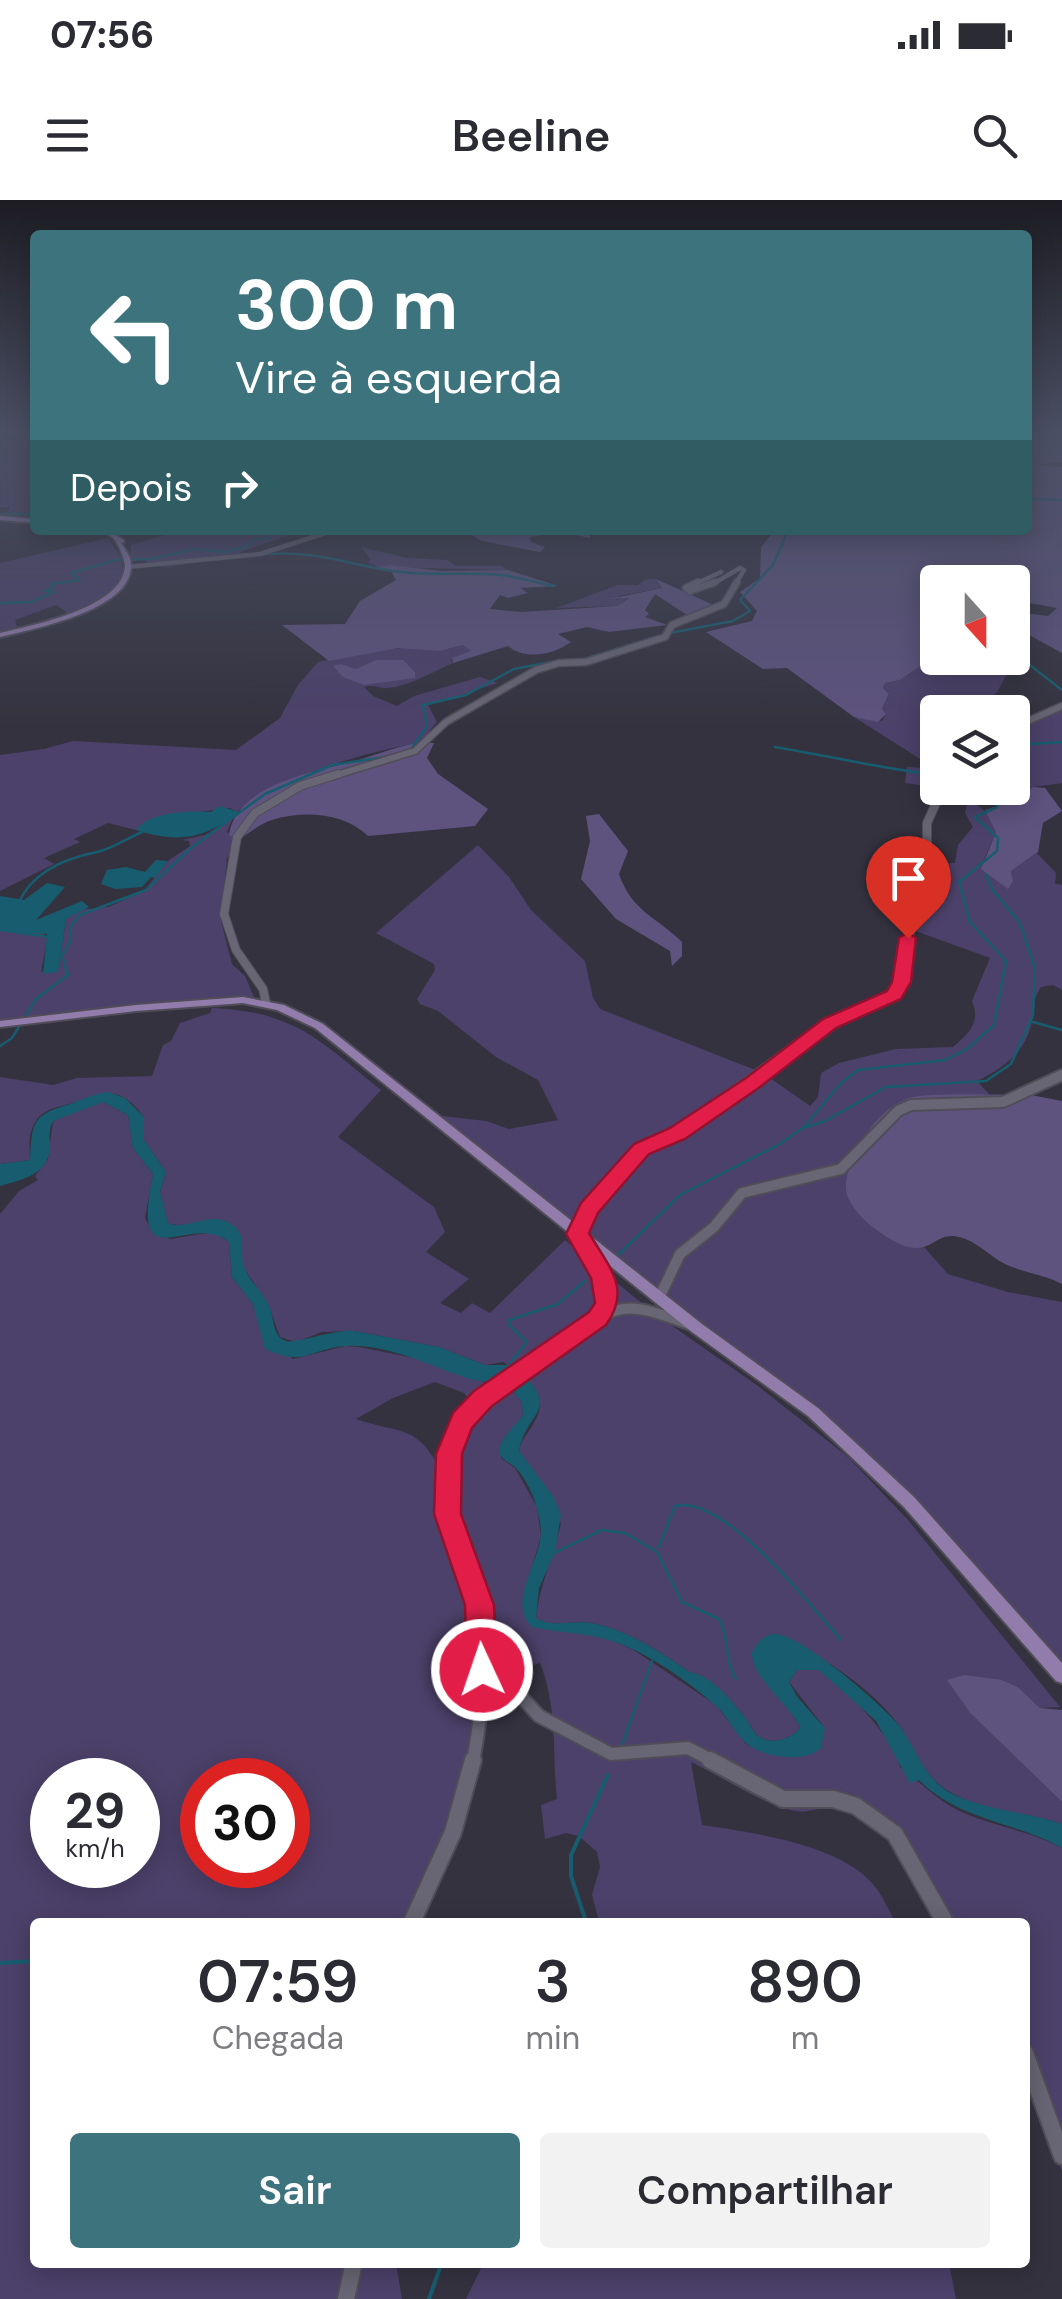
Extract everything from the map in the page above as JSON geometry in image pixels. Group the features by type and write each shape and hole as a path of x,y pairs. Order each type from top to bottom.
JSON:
{"main road":[{"path":"0,635 108,600 123,586 133,536 116,536 126,558"},
{"path":"0,1024 217,1000 266,1003 320,1026 697,1328 813,1412 877,1468 1062,1675"}],"street":[{"path":"126,558 168,566 290,549 323,535"},
{"path":"740,568 706,588 686,590 727,569 740,568"},
{"path":"266,1003 263,989 236,950 224,914 233,851 255,813 300,786 416,751 446,722 536,670 586,662 665,637 672,625 724,604 744,570 740,568"},
{"path":"1030,720 1062,706"},
{"path":"597,1318 608,1296 597,1265 578,1234 589,1208 642,1149 693,1124 830,1023 887,998 900,988 908,938 927,884 927,823 935,805"},
{"path":"659,1298 680,1254 714,1227 742,1193 841,1169 898,1111 911,1105 1003,1102 1062,1075"},
{"path":"697,1328 628,1304 597,1318 483,1399 462,1421 454,1438 447,1484 449,1524 479,1605 497,1635 518,1692 539,1716 611,1754 688,1748 783,1799 833,1799 856,1806 895,1834 943,1918"},
{"path":"414,1918 454,1834 471,1775 481,1702 479,1605"},
{"path":"1030,2067 1062,2156"},
{"path":"346,2299 353,2268"}],"shaded area":[{"path":"1062,533 1062,653 1030,635 1030,614 1048,616 1057,608 1030,603 1030,565 920,565 920,666 900,680 885,683 883,688 889,694 882,709 886,714 878,722 854,717 787,668 763,669 706,632 752,621 757,611 740,592 760,578 761,547 771,535"},
{"path":"164,535 289,535 240,552 242,556 166,567 145,560 130,561 131,545"},
{"path":"471,535 542,535 530,537 531,542 545,547 540,552 482,541"},
{"path":"108,538 121,557 123,575 109,596 69,614 56,605 15,620 17,627 0,633 0,563"},
{"path":"361,547 407,558 447,560 456,566 501,566 508,570 378,567 367,562 371,560"},
{"path":"390,565 441,571 508,570 558,586 520,588 528,593 508,598 500,595 490,609 522,612 617,606 629,598 610,599 662,588 656,579 718,607 693,619 655,594 645,617 667,625 609,632 587,627 558,634 571,642 557,650 532,654 508,646 453,663 452,658 471,651 463,645 440,651 398,648 329,661 282,625 345,624 360,601 396,580 391,571 375,568"},
{"path":"646,579 656,579 662,588 619,596 615,600 629,597 617,606 556,608 618,585 638,585"},
{"path":"463,645 472,651 422,678 389,688 364,687 373,696 397,706 414,696 480,677 498,683 428,705 437,722 430,730 429,742 328,766 274,788 237,812 230,808 155,818 136,830 108,823 74,839 80,842 44,858 54,864 0,891 0,755 73,741 236,750 280,718 298,685 318,662 380,650 411,647 440,651"},
{"path":"376,660 403,660 415,672 415,678 364,685 343,677 333,666 341,664 356,669"},
{"path":"920,666 920,675 1006,675 994,695 920,695 920,759 854,717 882,721 886,714 882,709 889,695 883,688 885,683 900,680"},
{"path":"1062,707 1062,783 1030,789 1030,721"},
{"path":"416,743 434,743 427,758 438,774 488,809 475,826 368,836 336,818 297,815 268,821 238,840 229,835 234,818 245,804 278,784"},
{"path":"907,767 920,768 920,785 905,783"},
{"path":"1045,788 1062,811 1043,823 1038,852 1011,871 1013,881 1008,889 981,869 996,832 985,810 999,805 1030,805 1030,789"},
{"path":"967,805 977,805 992,818 996,832 982,864 1007,884 1013,881 1011,871 1037,853 1056,873 1055,884 1062,885 1062,990 1053,985 1041,987 1020,1048 1006,1064 977,1081 991,1096 910,1098 849,1200 881,1234 901,1244 924,1247 948,1274 1008,1292 1062,1302 1062,1682 882,1469 433,1115 486,1121 509,1129 558,1120 538,1080 496,1057 438,1011 420,1004 417,999 435,970 434,964 376,933 478,845 509,877 531,910 585,961 593,998 600,1009 763,1073 810,1106 818,1097 821,1073 839,1063 896,1049 953,1047 972,1027 972,1001 990,958 910,929 927,864 955,863 958,845 973,827 965,813"},
{"path":"599,814 628,851 619,874 624,887 646,913 682,942 682,956 672,966 670,951 616,919 581,879 590,841 586,816"},
{"path":"233,817 227,832 238,840 227,859 221,921 232,964 245,976 254,997 249,1002 214,1000 0,1024 0,931 43,932 47,940 41,972 59,967 66,919 78,910 108,907 144,891 169,860 190,846 189,841 182,840 205,835"},
{"path":"212,1008 265,1015 305,1032 381,1090 338,1137 434,1207 445,1232 426,1252 469,1279 440,1303 461,1313 472,1303 490,1313 565,1240 651,1311 758,1386 848,1457 908,1520 1060,1707 1040,1708 1018,1687 1002,1680 948,1681 970,1713 1062,1802 1062,1824 972,1802 945,1789 930,1776 900,1727 877,1701 832,1665 786,1638 783,1700 800,1727 787,1738 775,1741 756,1734 712,1683 642,1642 602,1625 549,1623 536,1618 561,1524 519,1451 539,1411 540,1402 533,1386 503,1362 485,1365 439,1347 354,1331 322,1332 296,1342 280,1337 269,1306 244,1268 227,1221 168,1223 160,1193 166,1172 144,1140 144,1117 126,1099 100,1095 47,1111 32,1129 30,1160 0,1164 0,1077 53,1085 77,1078 152,1076 163,1045 171,1041 180,1023 210,1013"},
{"path":"933,1095 1031,1095 1062,1101 1062,1284 1005,1264 959,1237 947,1237 923,1247 907,1247 884,1236 862,1218 848,1198 847,1176 861,1143 883,1114 896,1105 909,1098"},
{"path":"103,1102 128,1115 133,1148 153,1174 145,1218 154,1234 171,1239 213,1232 229,1242 232,1277 253,1304 265,1337 293,1359 345,1346 359,1347 419,1359 512,1389 522,1403 523,1415 501,1443 501,1458 515,1468 537,1507 541,1536 523,1598 532,1627 590,1632 632,1649 716,1705 746,1744 768,1754 825,1728 789,1682 797,1670 819,1670 867,1714 889,1743 900,1767 939,1798 964,1813 1062,1848 1062,2171 1030,2085 1030,1918 935,1918 898,1851 870,1822 833,1808 800,1811 781,1807 691,1762 702,1825 792,1842 837,1858 871,1882 893,1918 598,1918 592,1895 600,1867 597,1852 579,1836 566,1833 545,1839 541,1805 557,1799 552,1713 540,1663 507,1673 496,1646 490,1646 476,1655 471,1731 462,1780 414,1918 30,1918 30,2268 397,2268 402,2299 0,2299 0,1214 19,1191 38,1180 35,1176 48,1159 53,1121","holes":["435,1382 464,1393 476,1407 442,1472 416,1438 356,1419 393,1398"]},
{"path":"964,1675 1002,1680 1018,1687 1040,1708 1062,1710 1062,1802 970,1713 947,1680"},
{"path":"481,2268 950,2268 956,2299 466,2299"}],"water":[{"path":"219,806 239,812 202,833 164,837 136,830 160,816 211,812"},
{"path":"156,860 168,861 142,887 115,889 101,884 107,870 126,867 145,872"},
{"path":"47,883 65,887 36,920 82,901 89,907 66,919 57,972 43,974 47,934 0,931 0,896 24,900"},
{"path":"108,1092 125,1098 144,1117 144,1140 166,1172 160,1192 168,1223 182,1225 220,1219 239,1232 245,1269 270,1308 276,1332 282,1339 354,1331 439,1347 485,1365 515,1365 530,1381 540,1402 519,1451 553,1496 561,1515 555,1552 539,1588 536,1618 549,1623 602,1625 642,1642 712,1683 733,1702 756,1734 775,1741 787,1738 800,1727 757,1671 752,1653 766,1636 786,1637 838,1670 887,1712 939,1785 965,1799 1062,1824 1062,1848 952,1804 919,1780 910,1783 876,1721 819,1670 797,1670 789,1682 825,1728 821,1748 806,1756 776,1756 750,1746 715,1705 641,1653 604,1639 532,1627 522,1606 540,1543 539,1515 526,1482 499,1450 523,1415 522,1403 512,1389 378,1348 335,1347 299,1357 265,1349 253,1304 232,1277 229,1242 213,1234 156,1236 150,1227 148,1207 153,1174 133,1148 128,1115 103,1102 53,1121 45,1164 33,1174 0,1186 0,1164 30,1160 34,1128 41,1117"}],"waterway":[{"path":"0,603 31,602 54,592 45,591 53,587 51,584 79,580 71,573 115,560 151,559 194,549 225,552 271,535"},
{"path":"670,633 733,621 750,611 740,600 773,565 786,535"},
{"path":"266,554 318,556 401,572 501,575 554,586"},
{"path":"584,659 652,638"},
{"path":"412,748 427,726 423,705 466,695 514,669 561,660"},
{"path":"1030,665 1062,690"},
{"path":"1030,744 1062,742"},
{"path":"775,747 920,772"},
{"path":"0,1046 12,1038 36,999 68,975 62,956 70,942 71,926 80,915 146,890 191,848 265,794 332,765 386,757"},
{"path":"615,1258 680,1195 780,1144 804,1127 841,1083 858,1070 945,1060 967,1049 994,1025 1006,961 970,922 959,882 997,851 998,838 975,817 997,805"},
{"path":"19,902 33,882 52,868 142,832"},
{"path":"803,1128 825,1121 886,1087 986,1081 1011,1064 1033,1015 1035,968 1020,923 992,889 986,874"},
{"path":"1,930 49,937"},
{"path":"1033,1022 1062,1030"},
{"path":"510,1363 527,1342 509,1325 509,1320 558,1304 585,1281"},
{"path":"659,1547 675,1506 695,1507 717,1517 765,1555 841,1640"},
{"path":"552,1554 602,1530 625,1533 657,1552 682,1602 719,1619 736,1679"},
{"path":"621,1748 652,1661"},
{"path":"585,1918 571,1876 571,1855 608,1775"},
{"path":"0,1963 30,1961"},
{"path":"429,2299 440,2268"}],"route":[{"path":"482,1670 474,1582 448,1514 449,1454 462,1421 483,1399 597,1318 606,1306 608,1296 603,1278 578,1234 589,1208 620,1169 642,1149 678,1134 753,1082 830,1023 894,994 902,982 908,938"}]}
